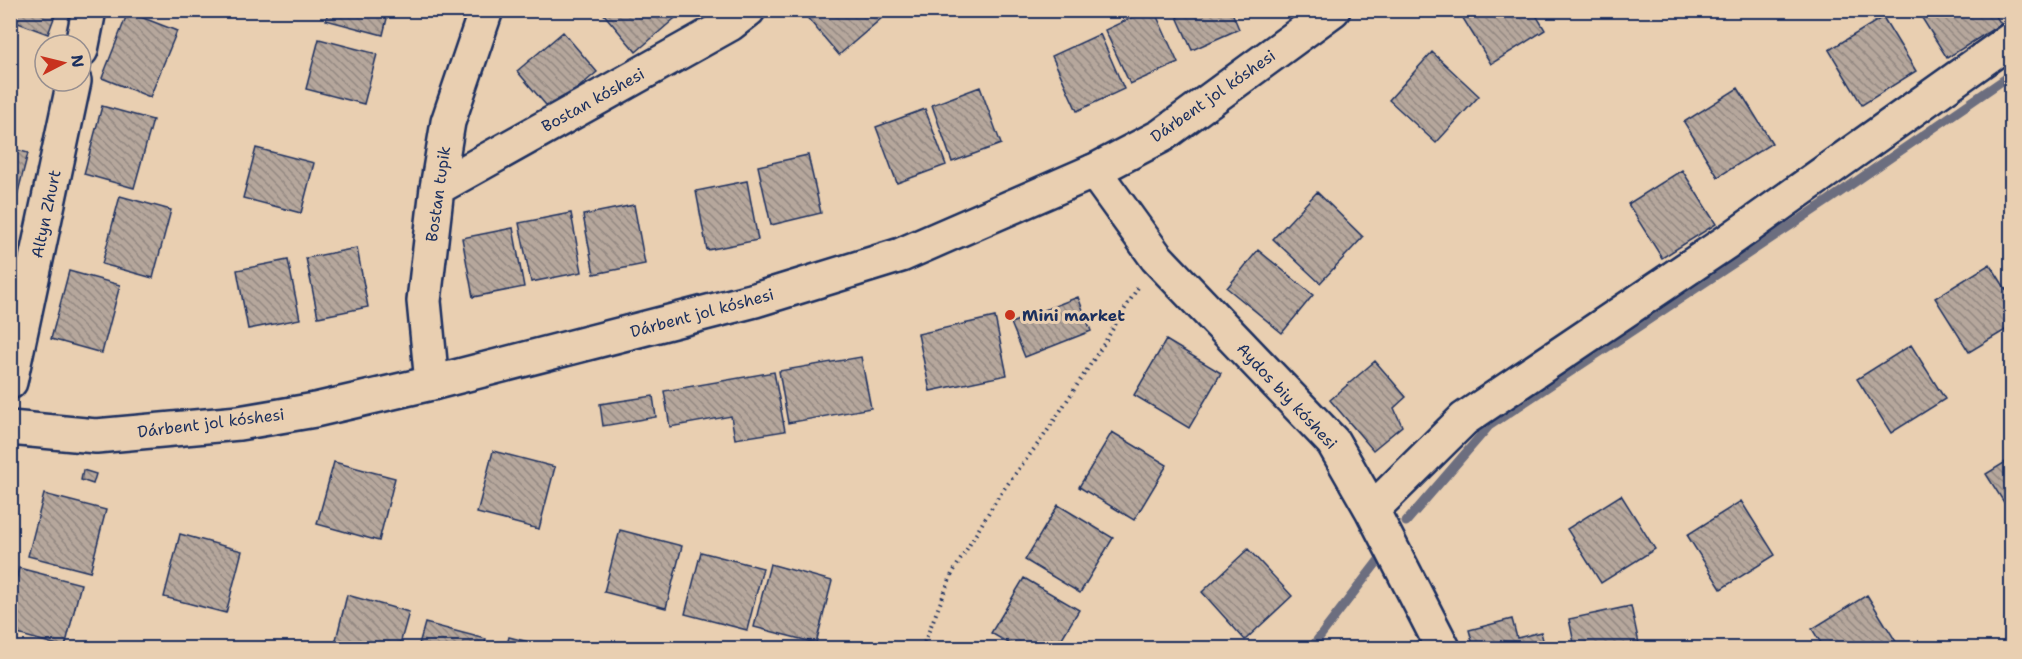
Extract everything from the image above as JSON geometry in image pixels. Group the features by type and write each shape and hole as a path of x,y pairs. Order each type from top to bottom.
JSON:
{"street":[{"path":"84,33 89,10"},
{"name":"Bostan tupik","path":"432,383 424,301 437,188 448,122 486,10"},
{"name":"Bostan kóshesi","path":"437,188 730,24 748,10"},
{"name":"Dárbent jol kóshesi","path":"10,428 96,436 239,423 315,410 432,383 755,300 901,255 1094,171 1161,136 1333,10"},
{"path":"1372,510 1464,419 1734,237 2012,39"},
{"name":"Altyn Zhurt","path":"10,382 71,93"},
{"name":"Aydos biy kóshesi","path":"1094,171 1156,257 1333,442 1372,510 1443,648"}],"path":[{"path":"922,648 952,573 998,497 1046,433 1103,345 1156,257"}],"building":[{"path":"10,10 57,10 48,33 10,20"},
{"path":"328,10 389,10 383,35 326,20"},
{"path":"604,10 680,10 682,12 636,52 602,12"},
{"path":"810,10 880,10 884,16 839,55 805,15"},
{"path":"1148,10 1154,10 1178,63 1130,84 1105,30"},
{"path":"1174,10 1231,10 1239,29 1192,50"},
{"path":"1458,10 1533,10 1545,30 1491,64"},
{"path":"1917,10 1992,10 2001,24 1947,58"},
{"path":"128,12 177,31 150,97 102,78"},
{"path":"1883,17 1916,71 1862,105 1829,50"},
{"path":"563,32 597,72 551,111 517,71"},
{"path":"1100,34 1124,89 1077,111 1052,56"},
{"path":"319,39 377,54 364,104 306,89"},
{"path":"1432,52 1479,96 1436,143 1389,100"},
{"path":"980,87 1001,144 952,162 932,105"},
{"path":"1738,88 1772,143 1718,177 1684,122"},
{"path":"102,106 153,120 134,188 84,174"},
{"path":"925,109 946,165 897,183 876,127"},
{"path":"10,148 28,153 15,204 10,202"},
{"path":"256,148 314,163 301,213 243,198"},
{"path":"808,155 821,213 771,225 758,166"},
{"path":"1682,170 1716,224 1662,258 1628,204"},
{"path":"747,181 758,240 707,250 696,191"},
{"path":"1317,192 1363,237 1320,283 1273,239"},
{"path":"120,196 171,210 153,278 102,264"},
{"path":"634,205 645,264 594,274 583,215"},
{"path":"10,210 18,212 10,244"},
{"path":"571,213 582,272 531,282 519,223"},
{"path":"513,228 524,287 473,297 462,238"},
{"path":"357,248 368,307 318,317 306,258"},
{"path":"1258,250 1313,295 1282,333 1227,288"},
{"path":"288,260 300,319 248,329 237,270"},
{"path":"1990,264 2012,299 2012,326 1969,352 1935,298"},
{"path":"69,271 120,285 102,353 51,339"},
{"path":"1078,297 1091,331 1025,357 1011,323"},
{"path":"995,317 1007,375 930,391 918,334"},
{"path":"1166,340 1221,373 1189,428 1134,395"},
{"path":"1911,345 1945,399 1891,433 1857,379"},
{"path":"861,357 871,408 788,423 779,371"},
{"path":"1375,361 1406,397 1394,408 1402,426 1373,450 1330,400"},
{"path":"774,372 785,431 735,439 731,416 670,427 664,391"},
{"path":"653,396 656,417 603,426 600,404"},
{"path":"1112,432 1167,465 1134,520 1079,487"},
{"path":"493,451 555,467 539,529 477,513"},
{"path":"2012,458 2012,515 1986,474"},
{"path":"334,462 395,478 379,541 317,524"},
{"path":"83,470 96,474 93,484 81,480"},
{"path":"44,494 106,510 90,572 28,556"},
{"path":"1621,495 1655,549 1601,583 1567,529"},
{"path":"1741,501 1775,555 1721,589 1687,535"},
{"path":"1058,505 1113,538 1080,593 1025,560"},
{"path":"620,530 682,546 666,608 604,592"},
{"path":"180,534 242,551 226,613 164,597"},
{"path":"1248,549 1292,596 1245,640 1202,592"},
{"path":"701,552 763,568 747,630 685,614"},
{"path":"770,564 832,581 816,643 754,627"},
{"path":"19,568 81,584 65,647 10,632 10,603"},
{"path":"1024,578 1079,610 1056,648 1017,648 991,633"},
{"path":"347,595 409,612 399,648 334,648"},
{"path":"1867,595 1900,648 1824,648 1812,629"},
{"path":"1631,606 1640,648 1575,648 1569,619"},
{"path":"1512,619 1517,638 1541,632 1545,648 1474,648 1469,630"},
{"path":"425,623 486,639 484,648 418,648"},
{"path":"509,637 552,648 506,648"},
{"path":"1420,640 1424,648 1403,648"}],"waterway":[{"path":"1406,522 1489,426 1829,200 2012,74"},
{"path":"1311,648 1378,561"}],"place":[{"name":"Mini market","path":"1010,315"}]}
